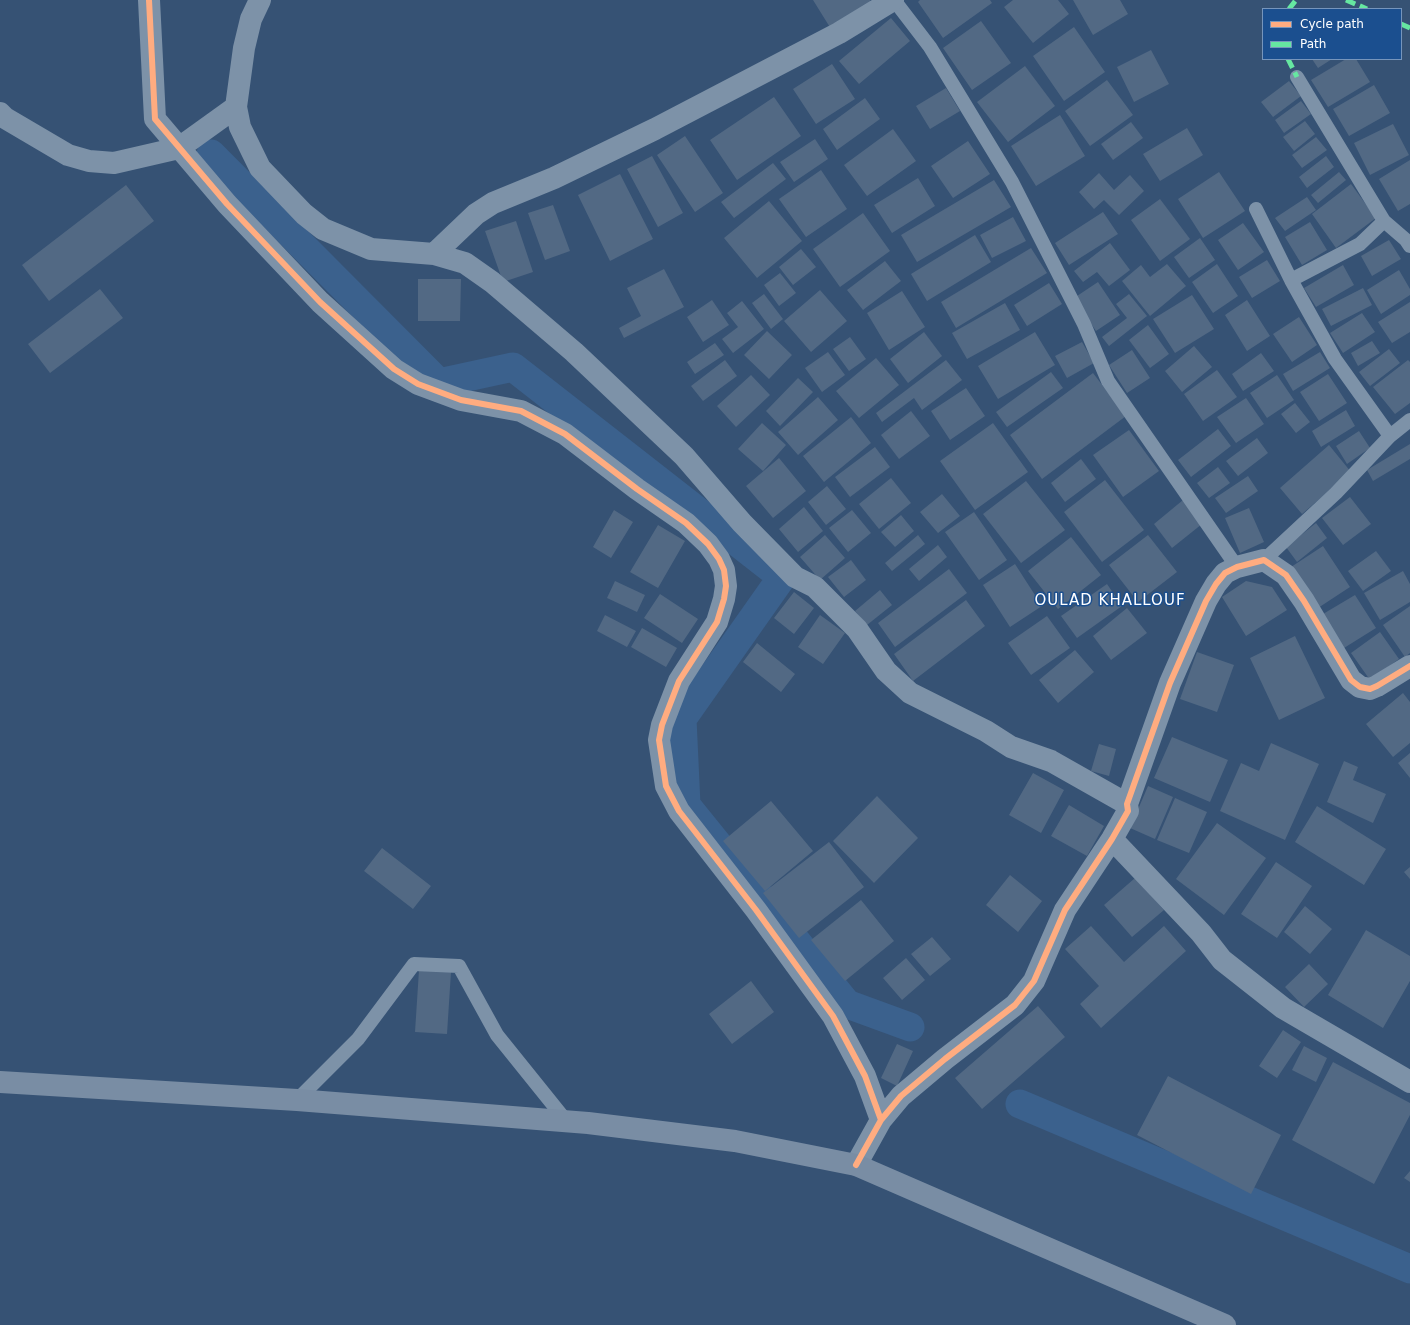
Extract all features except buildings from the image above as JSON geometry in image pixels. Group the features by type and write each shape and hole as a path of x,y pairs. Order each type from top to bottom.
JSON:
{"main road":[{"path":"0,1082 297,1100 567,1122 735,1141 856,1165 1225,1325"}],"street":[{"path":"149,0 155,119 227,204 320,302 394,369 418,384 441,394 461,400 521,411 565,434 637,489 686,522 708,544 724,570 726,586 724,599 717,622 679,681 662,725 659,740 666,786 679,811 756,910 832,1016 865,1076 881,1120"},
{"path":"260,0 251,19 244,48 236,107 240,127 260,168 304,214 323,229 371,249 434,254 465,263 519,304 574,352 684,456 742,523 795,577 815,587 857,629 886,671 910,693 986,731 1011,747 1051,761 1127,804"},
{"path":"434,254 476,214 494,203 554,178 655,129 839,33 894,0"},
{"path":"0,113 5,118 68,155 89,161 114,163 179,148 236,107"},
{"path":"856,1165 881,1120 901,1096 945,1059 1015,1005 1034,981 1065,910 1112,839 1128,811 1127,804 1146,757 1170,683 1206,602 1216,584 1225,573 1238,567 1264,560 1286,575 1304,601 1351,680 1360,687 1370,689 1410,666"},
{"path":"1112,839 1201,933 1222,960 1283,1008 1410,1082"}],"lane":[{"path":"894,0 930,47 1012,182 1084,324 1108,381 1238,567"},
{"path":"1297,77 1384,221 1406,240 1410,246"},
{"path":"1256,209 1290,280 1335,360 1390,436"},
{"path":"1290,280 1360,244 1384,221"},
{"path":"1264,560 1336,493 1390,436 1410,420"},
{"path":"297,1100 358,1039 414,964 459,966 497,1035 567,1122"}],"waterway":[{"path":"211,154 439,383 513,367 782,577 682,719 686,805 847,1004 910,1027"},
{"path":"1020,1104 1410,1269"}],"marked path":[{"path":"1290,8 1296,0"},
{"path":"1346,0 1365,8"},
{"path":"1402,24 1410,28"},
{"path":"1288,60 1297,77"}],"cycle path":[{"path":"149,0 155,119 227,204 320,302 394,369 418,384 461,400 521,411 565,434 637,489 686,523 708,544 719,559 724,570 726,586 724,599 717,622 679,681 662,725 659,740 666,786 679,811 756,910 833,1016 865,1076 881,1120"},
{"path":"856,1165 881,1120 901,1096 945,1059 1015,1005 1034,981 1065,910 1112,839 1128,811 1127,804 1170,683 1206,601 1216,584 1225,573 1237,567 1264,560 1286,575 1304,601 1351,680 1360,687 1370,689 1410,666"}],"district":[{"name":"OULAD KHALLOUF","path":"1110,601"}]}
